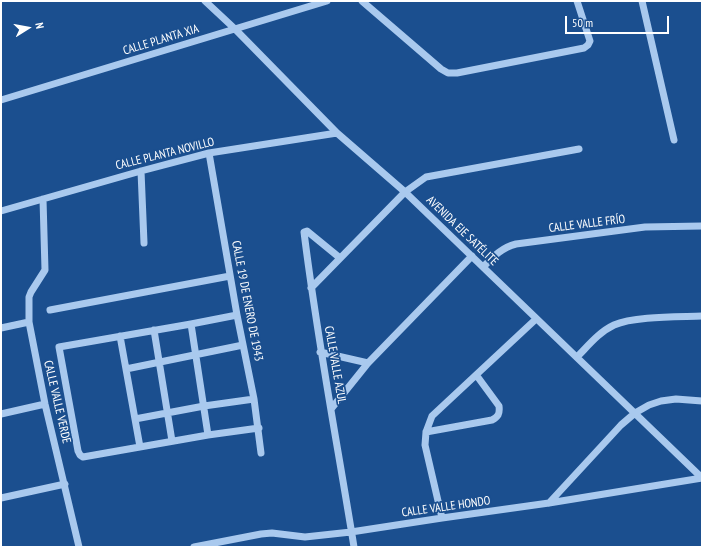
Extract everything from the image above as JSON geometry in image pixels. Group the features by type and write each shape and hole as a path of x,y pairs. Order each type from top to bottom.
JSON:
{"street":[{"name":"AVENIDA EJE SATÉLITE","path":"205,1 235,29 337,133 405,192 536,320 577,357 702,478"},
{"name":"CALLE PLANTA XIA","path":"1,100 327,1"},
{"path":"362,1 440,69 448,73 457,73 584,48 590,42 577,1"},
{"path":"642,1 674,140"},
{"name":"CALLE PLANTA NOVILLO","path":"1,211 209,153 337,133"},
{"path":"311,288 405,192 426,176 579,149"},
{"name":"CALLE 19 DE ENERO DE 1943","path":"209,153 237,315 254,399 259,428 261,453"},
{"path":"141,171 144,243"},
{"name":"CALLE VALLE VERDE","path":"43,199 45,265 43,274 29,297 29,322 45,404 79,547"},
{"name":"CALLE VALLE FRÍO","path":"483,267 497,253 506,247 516,244 645,227 702,226"},
{"name":"CALLE VALLE AZUL","path":"340,258 307,231 304,232 320,352 354,547"},
{"path":"331,409 368,363 472,256"},
{"path":"50,310 230,276"},
{"path":"237,315 61,346 58,349 78,451 83,457 208,435 259,428"},
{"path":"577,357 602,333 614,325 630,320 702,316"},
{"path":"442,518 425,445 426,432 432,416 536,320"},
{"path":"1,328 29,322"},
{"path":"190,324 208,435"},
{"path":"154,330 172,441"},
{"path":"120,336 140,447"},
{"path":"126,369 243,345"},
{"path":"320,352 368,363"},
{"path":"426,432 492,420 498,417 500,412 499,406 477,376"},
{"path":"135,419 204,406 254,399"},
{"path":"548,503 621,425 635,413 660,401 676,399 702,400"},
{"path":"1,414 45,404"},
{"name":"CALLE VALLE HONDO","path":"194,547 261,534 306,537 351,532 548,503 702,478"},
{"path":"1,498 65,484"}]}
